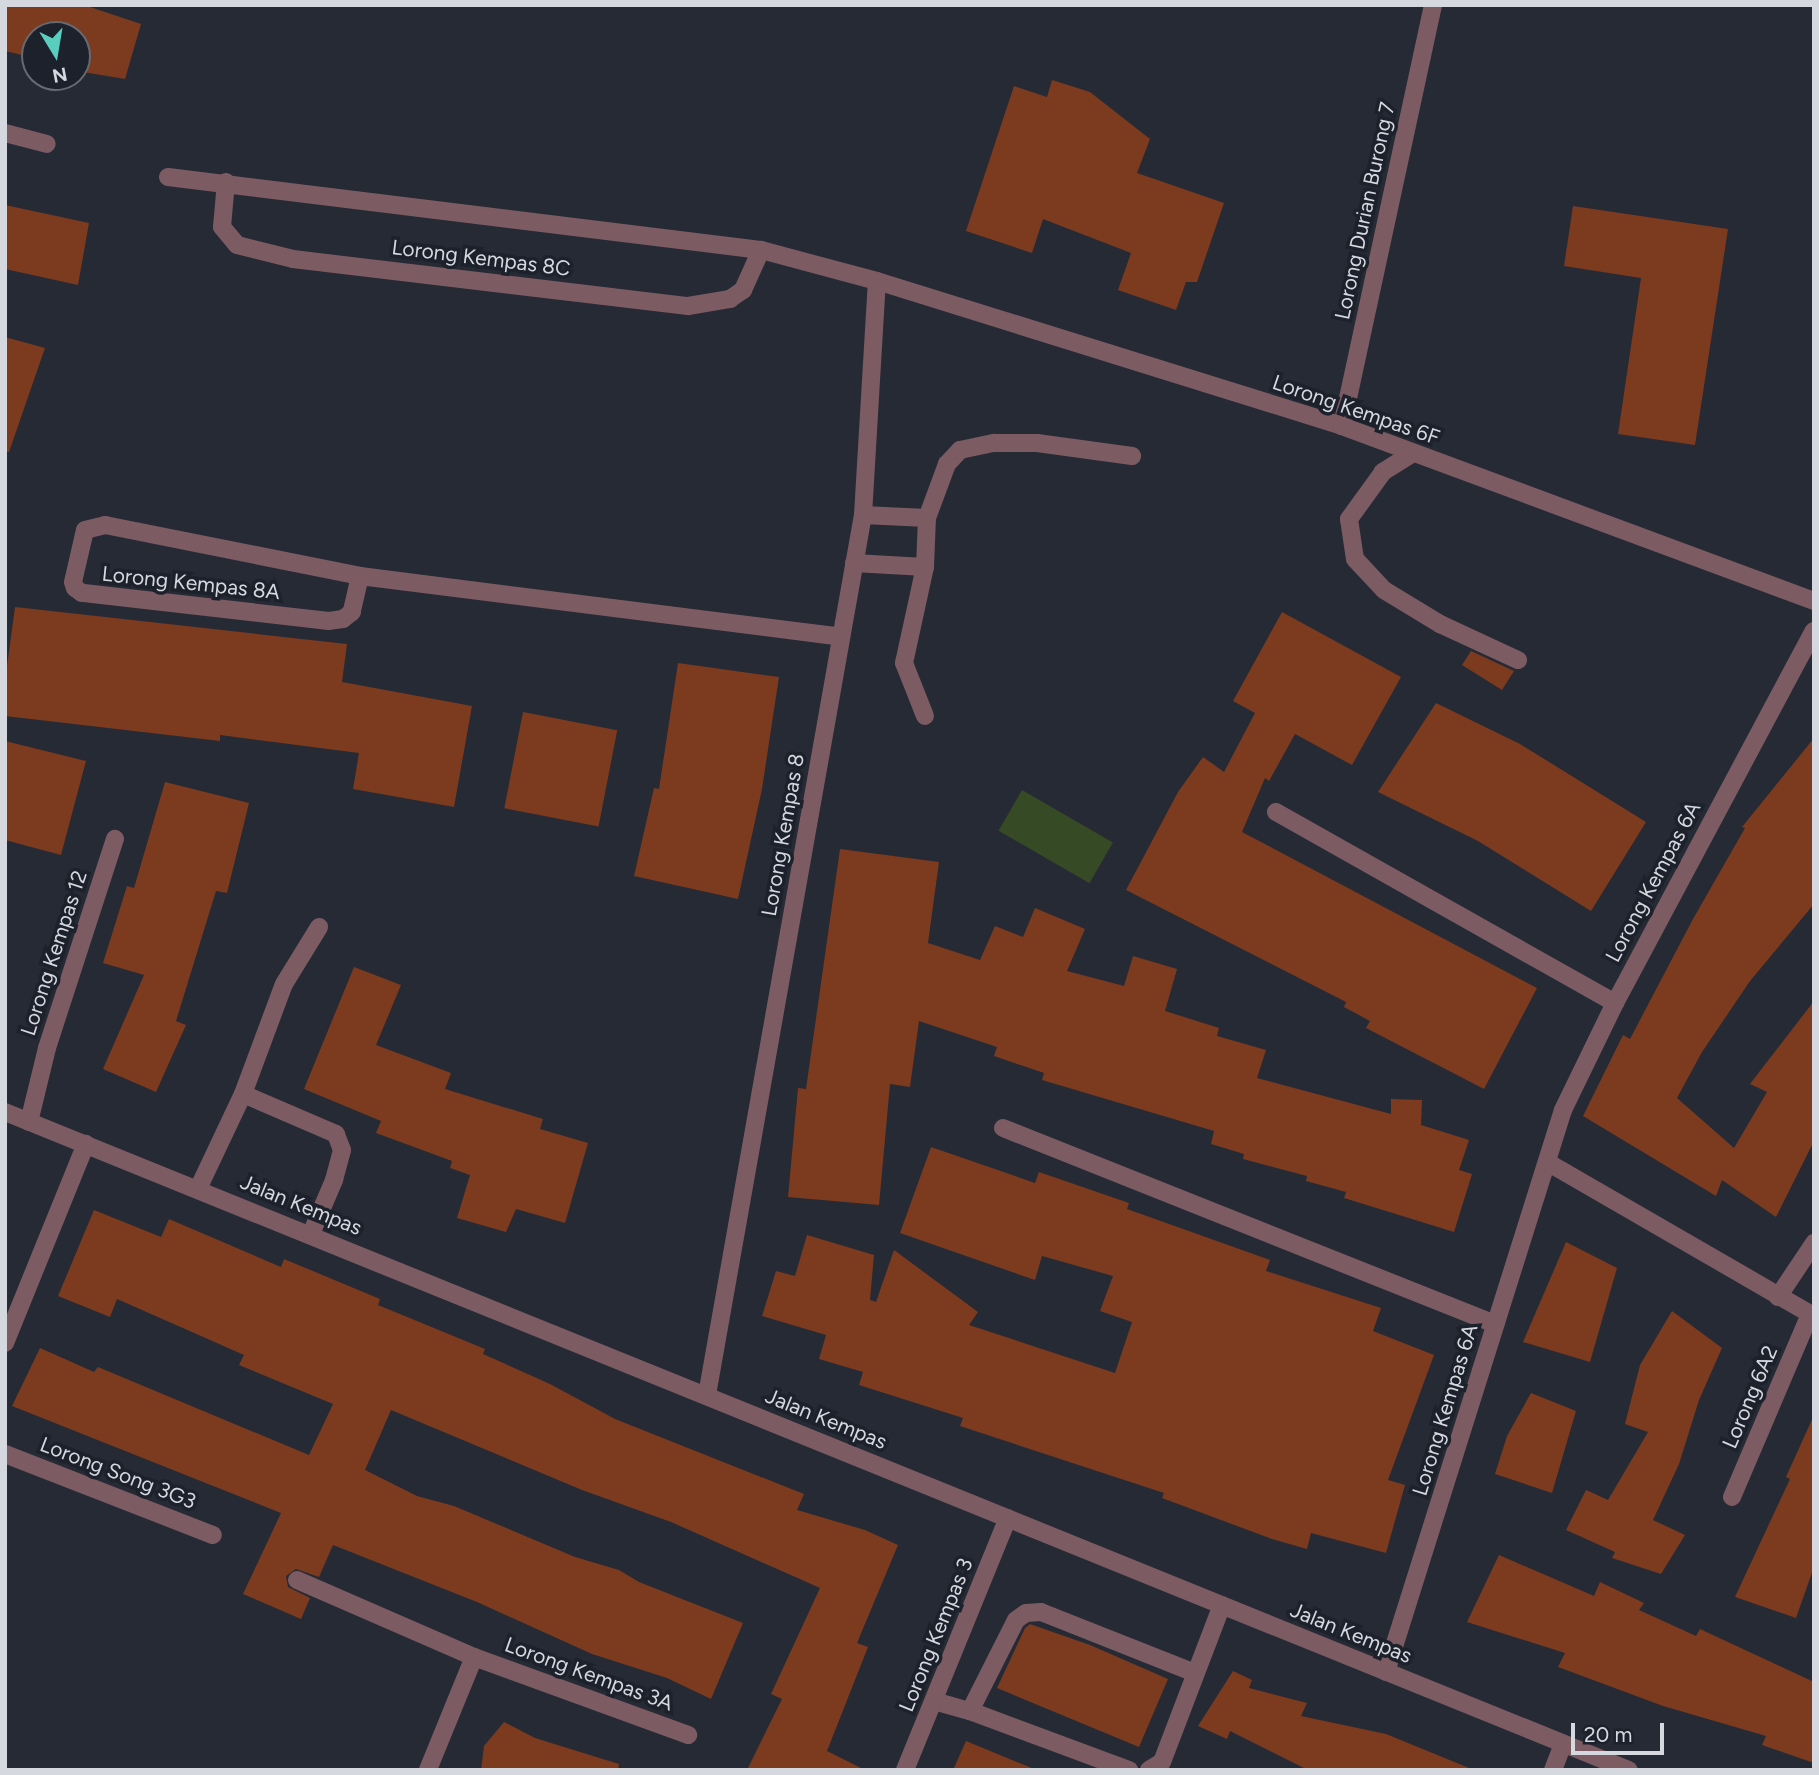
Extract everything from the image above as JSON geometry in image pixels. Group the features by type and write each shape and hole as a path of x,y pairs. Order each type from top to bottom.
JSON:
{"street":[{"name":"Lorong Durian Burong 7","path":"1342,426 1433,5"},
{"path":"5,132 47,144"},
{"name":"Lorong Kempas 8C","path":"168,177 226,182 761,250 877,281"},
{"name":"Lorong Kempas 8C","path":"226,182 222,227 237,245 293,259 688,306 730,299 743,290 761,250"},
{"name":"Lorong Kempas 6F","path":"877,281 1342,426 1814,601"},
{"name":"Lorong Kempas 8","path":"707,1395 863,515 877,281"},
{"path":"925,716 904,663 925,567 927,518 947,464 960,450 994,443 1037,443 1132,456"},
{"path":"1413,453 1384,472 1349,519 1355,559 1384,590 1440,624 1518,660"},
{"path":"863,515 927,518"},
{"name":"Lorong Kempas 8A","path":"360,576 352,612 343,619 329,621 82,593 75,589 73,582 85,530 105,525 360,576 841,637"},
{"path":"854,563 925,567"},
{"name":"Lorong Kempas 6A","path":"1386,1672 1563,1110 1615,1003 1814,631"},
{"path":"1276,812 1615,1003"},
{"name":"Lorong Kempas 12","path":"29,1122 47,1048 115,839"},
{"path":"198,1189 243,1094 284,985 319,927"},
{"path":"243,1094 336,1134 342,1150 334,1180 311,1234"},
{"name":"Jalan Kempas","path":"5,1112 1629,1770"},
{"path":"1003,1128 1495,1324"},
{"path":"5,1343 86,1144"},
{"path":"1547,1162 1812,1315"},
{"path":"1778,1297 1814,1243"},
{"name":"Lorong 6A2","path":"1732,1497 1812,1315"},
{"name":"Lorong Song 3G3","path":"5,1454 213,1535"},
{"name":"Lorong Kempas 3","path":"905,1770 1008,1518"},
{"name":"Lorong Kempas 3A","path":"297,1580 474,1657 688,1735"},
{"path":"1149,1770 1161,1762 1222,1605"},
{"path":"970,1711 1016,1619 1026,1613 1041,1612 1195,1673"},
{"name":"Lorong Kempas 3A","path":"428,1770 474,1657"},
{"path":"934,1701 970,1711 1129,1770"},
{"path":"1553,1770 1563,1744"}],"green space":[{"path":"1022,790 1113,842 1089,883 998,831"}],"building":[{"path":"5,5 84,5 141,24 125,79 91,73 91,21 21,21 21,55 5,51"},
{"path":"1052,80 1090,92 1150,139 1137,173 1224,203 1197,282 1186,282 1176,310 1118,290 1131,253 1043,219 1032,253 966,231 1014,86 1047,97"},
{"path":"5,205 89,223 78,285 5,269"},
{"path":"1573,206 1728,229 1695,445 1618,434 1641,278 1564,266"},
{"path":"5,337 45,348 9,452 5,451"},
{"path":"15,607 347,644 342,682 472,706 454,807 353,789 359,753 220,735 220,741 5,716 5,681"},
{"path":"1282,612 1401,677 1352,765 1295,734 1269,781 1265,778 1242,832 1537,988 1484,1089 1366,1028 1370,1021 1344,1007 1346,1002 1126,890 1178,792 1203,757 1224,772 1255,713 1233,701"},
{"path":"1471,651 1514,671 1502,690 1462,665"},
{"path":"678,663 779,677 762,789 738,899 634,876 654,788 659,789"},
{"path":"1436,703 1520,744 1646,822 1591,911 1478,841 1378,792"},
{"path":"523,712 617,730 599,827 504,808"},
{"path":"1814,738 1814,904 1750,981 1702,1052 1677,1098 1734,1148 1767,1092 1750,1084 1814,1001 1814,1141 1776,1217 1722,1180 1716,1196 1583,1116 1623,1035 1630,1039 1693,919 1745,828 1742,827"},
{"path":"5,741 86,761 61,855 5,840"},
{"path":"165,782 249,803 227,893 216,891 176,1021 186,1025 156,1092 103,1069 144,975 103,963 127,886 134,888"},
{"path":"840,849 939,862 928,943 980,960 995,926 1023,937 1035,908 1085,929 1067,971 1124,986 1133,956 1177,969 1165,1011 1219,1028 1217,1036 1266,1050 1257,1078 1391,1114 1391,1099 1422,1100 1421,1125 1469,1140 1459,1170 1472,1174 1454,1232 1344,1198 1346,1192 1306,1181 1307,1176 1243,1159 1244,1154 1211,1144 1214,1131 1042,1080 1044,1073 994,1056 997,1047 919,1021 910,1087 890,1084 879,1205 788,1197 798,1088 806,1089"},
{"path":"354,967 401,985 376,1045 451,1073 445,1089 543,1119 540,1129 588,1143 565,1223 516,1209 506,1232 457,1218 470,1175 450,1168 452,1161 376,1133 381,1121 304,1089"},
{"path":"931,1147 1035,1183 1039,1172 1129,1203 1127,1209 1270,1260 1266,1271 1381,1308 1373,1331 1434,1355 1388,1480 1405,1485 1386,1553 1311,1533 1307,1549 1272,1539 1162,1498 1164,1493 960,1426 963,1418 859,1385 863,1372 819,1359 826,1335 762,1316 776,1271 795,1276 807,1235 874,1255 870,1300 876,1302 894,1250 978,1312 969,1325 1115,1373 1132,1322 1100,1311 1113,1276 1042,1256 1035,1280 900,1233"},
{"path":"94,1210 161,1237 169,1219 281,1267 284,1259 380,1299 378,1305 485,1349 483,1354 550,1384 615,1419 804,1494 797,1510 865,1530 898,1545 857,1643 868,1647 827,1751 865,1770 747,1770 782,1699 771,1694 820,1588 671,1522 582,1490 391,1410 365,1470 417,1496 454,1506 575,1557 619,1570 639,1582 743,1623 711,1699 667,1678 592,1654 477,1602 333,1545 319,1577 296,1569 286,1576 288,1587 310,1598 301,1619 243,1594 281,1513 12,1406 40,1348 94,1372 98,1367 309,1455 333,1404 239,1365 244,1355 117,1299 110,1317 58,1296"},
{"path":"1566,1242 1617,1268 1590,1362 1523,1342"},
{"path":"1672,1311 1722,1348 1699,1400 1679,1464 1653,1520 1685,1535 1661,1574 1612,1558 1615,1552 1566,1530 1586,1490 1608,1500 1648,1432 1625,1424 1640,1365"},
{"path":"1531,1393 1576,1411 1552,1493 1495,1474 1507,1436"},
{"path":"1814,1415 1814,1567 1796,1618 1735,1597 1790,1479 1786,1477"},
{"path":"1499,1555 1594,1596 1600,1582 1644,1603 1639,1610 1696,1636 1700,1629 1814,1682 1814,1763 1762,1745 1766,1736 1663,1706 1558,1667 1565,1653 1467,1622"},
{"path":"1030,1624 1090,1645 1168,1679 1139,1747 997,1688 1025,1628"},
{"path":"1233,1671 1252,1680 1249,1688 1307,1703 1301,1716 1386,1734 1474,1770 1308,1770 1230,1731 1227,1739 1198,1726"},
{"path":"504,1722 535,1738 619,1764 618,1770 481,1770 484,1746"},
{"path":"966,1741 1034,1769 1034,1770 953,1770"}]}
